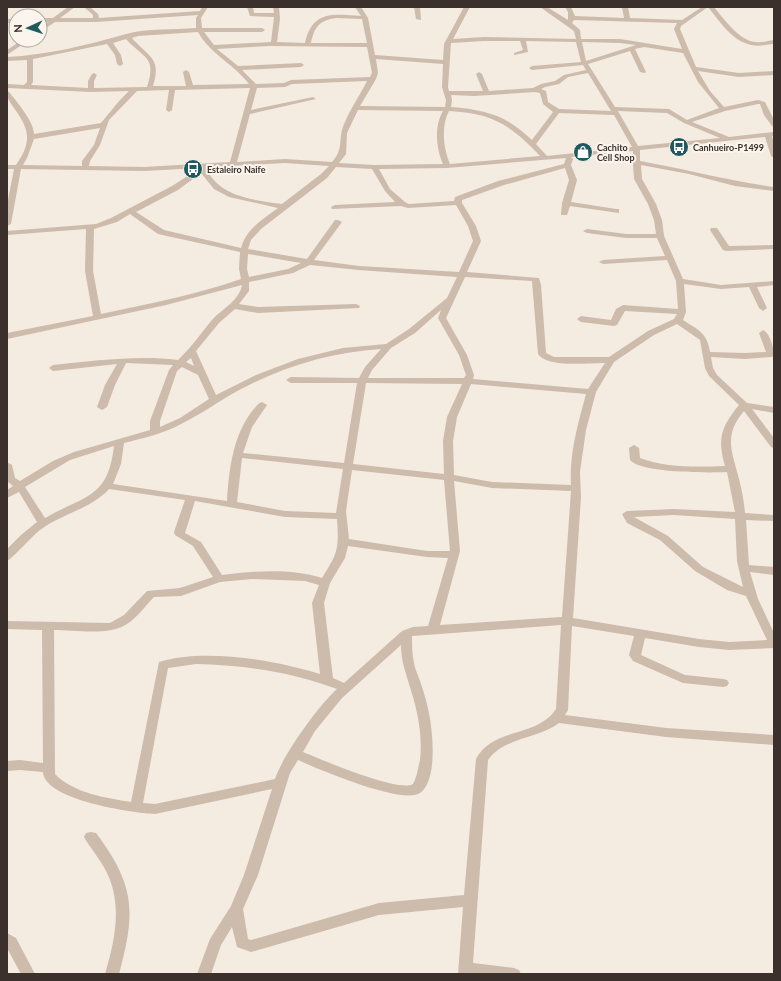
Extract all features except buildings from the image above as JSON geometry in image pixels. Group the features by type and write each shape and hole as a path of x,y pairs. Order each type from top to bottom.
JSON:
{"street":[{"path":"48,24 72,7"},
{"path":"87,7 96,15 96,20"},
{"path":"172,7 173,15"},
{"path":"205,7 200,13 198,21 199,30 205,41 237,68 254,86"},
{"path":"250,7 252,15 277,15"},
{"path":"274,44 277,15 276,7 279,7"},
{"path":"155,432 155,421 174,370 192,351 216,321 233,306 245,291 244,251 247,239 258,227 324,176 343,154 344,133 355,108 375,73 365,18 358,7"},
{"path":"417,7 419,19"},
{"path":"447,166 441,152 441,120 449,100 445,87 446,62 449,41 467,7"},
{"path":"543,7 571,20 627,19 684,22"},
{"path":"568,7 572,12 571,20 577,30 582,59 616,111 636,149 638,179 652,204 658,220 660,236 680,282 680,316"},
{"path":"625,7 627,19"},
{"path":"706,7 684,22 677,29 685,51 707,92 723,109"},
{"path":"711,7 731,31 747,42 754,44 774,42"},
{"path":"48,21 96,20 200,13"},
{"path":"308,44 314,24 324,17 333,16 365,18"},
{"path":"7,59 30,58 109,42 138,34 199,30 262,30"},
{"path":"127,36 133,45 140,47 152,60 155,68 149,89"},
{"path":"449,41 484,39 579,42 620,41 643,46 685,51"},
{"path":"516,54 526,52 523,40"},
{"path":"109,42 118,55 120,64"},
{"path":"213,47 274,44 369,45"},
{"path":"532,68 585,63 643,46"},
{"path":"632,49 643,72"},
{"path":"372,57 446,62"},
{"path":"26,87 30,82 30,58"},
{"path":"237,68 301,65"},
{"path":"695,69 739,75 774,73"},
{"path":"535,90 544,85 558,82 566,76 590,71"},
{"path":"186,72 190,88"},
{"path":"479,74 487,93"},
{"path":"91,90 91,81 94,75"},
{"path":"7,86 91,90 172,89 286,86 291,82 373,78"},
{"path":"233,164 254,86"},
{"path":"84,169 86,161 97,145 104,125 116,108 135,89"},
{"path":"169,110 172,89"},
{"path":"447,93 487,93 535,90 543,91 545,103 557,111 669,111 686,122 730,139"},
{"path":"7,224 18,167 24,158 31,137 28,125 8,96"},
{"path":"247,113 313,99"},
{"path":"686,122 723,109 760,102 763,103 767,115 774,125"},
{"path":"355,108 446,109 479,113 504,122 532,144 545,158"},
{"path":"532,144 552,120 557,111"},
{"path":"31,137 104,125"},
{"path":"7,167 144,169 285,161 374,166 447,166 590,154 771,135 774,156"},
{"path":"590,154 690,172 735,184 774,189"},
{"path":"564,213 573,180 568,166 570,155"},
{"path":"7,233 90,227 114,220 175,188 210,165"},
{"path":"374,166 381,178 401,204"},
{"path":"458,203 458,199 501,183 568,166"},
{"path":"202,170 217,186 226,192 284,207"},
{"path":"335,207 401,204 408,206 458,203"},
{"path":"433,630 454,555 448,477 448,441 452,417 470,375 468,366 442,318 477,241 472,226 458,203"},
{"path":"566,203 616,211"},
{"path":"130,211 161,232 244,251 310,262 359,268 536,280 542,354 553,360 611,360"},
{"path":"7,336 166,303 220,289 245,280 299,268 310,262 338,222"},
{"path":"90,227 89,271 96,317"},
{"path":"714,230 726,248 729,249 774,247"},
{"path":"587,231 626,236 660,236"},
{"path":"603,262 669,258"},
{"path":"680,282 721,287 774,283"},
{"path":"752,285 763,308"},
{"path":"327,681 318,603 324,583 340,558 344,542 341,516 347,466 355,434 362,380 368,369 388,346 412,331 450,299"},
{"path":"233,306 258,310 356,306"},
{"path":"581,319 614,323 619,311 623,308 680,316 704,340 713,376 744,405 774,445"},
{"path":"514,974 465,971 482,759 490,749 502,741 550,724 559,718 562,710 564,695 566,621 576,497 574,488 574,472 581,430 591,392 611,360 680,316"},
{"path":"707,354 745,356 771,354 763,333"},
{"path":"7,496 40,472 63,460 88,450 155,432 187,419 214,400 283,365 356,348 388,346"},
{"path":"192,351 214,400"},
{"path":"53,368 123,361 181,363 202,373"},
{"path":"102,407 110,385 123,361"},
{"path":"292,380 468,381 591,392"},
{"path":"232,506 232,488 246,428 253,415 262,405"},
{"path":"744,405 774,410"},
{"path":"204,974 215,943 236,909 251,875 284,772 310,728 345,688 406,634 433,630 566,621 698,643 730,646 774,644 750,594 744,568 738,492 730,469 725,443 727,429 732,417 744,405"},
{"path":"7,558 13,548 43,523 92,498 107,486 114,471 119,442"},
{"path":"634,448 635,460 645,464 696,469 730,469"},
{"path":"239,455 448,477 492,485 574,488"},
{"path":"7,465 10,479 20,486 43,523"},
{"path":"107,486 191,498 295,516 341,516"},
{"path":"191,498 179,532 180,535 197,544 219,579"},
{"path":"750,594 731,587 699,569 664,538 631,521 627,514 632,512 674,512 774,518"},
{"path":"344,542 427,554 454,555"},
{"path":"744,568 774,571"},
{"path":"7,625 110,627 119,625 127,620 151,594 180,592 219,579 272,575 306,577 324,583"},
{"path":"48,626 49,775 52,782 62,788 114,804 136,808 155,809 250,788 281,783"},
{"path":"641,633 635,655 637,658 683,679 723,683"},
{"path":"295,754 340,773 382,785 409,791 415,789 420,784 427,764 426,737 416,688 408,664 406,634"},
{"path":"136,808 163,664 194,659 223,660 318,677 345,688"},
{"path":"559,718 593,724 693,736 774,740"},
{"path":"7,766 20,765 49,768"},
{"path":"92,837 102,851 116,878 124,901 122,928 112,974"},
{"path":"236,909 242,943 251,946 379,910 471,900"},
{"path":"7,939 12,942 28,974"}],"place":[{"name":"Canhueiro-P1499","path":"679,147"},
{"name":"Cachito Cell Shop","path":"583,152"},
{"name":"Estaleiro Naife","path":"193,169"}]}
